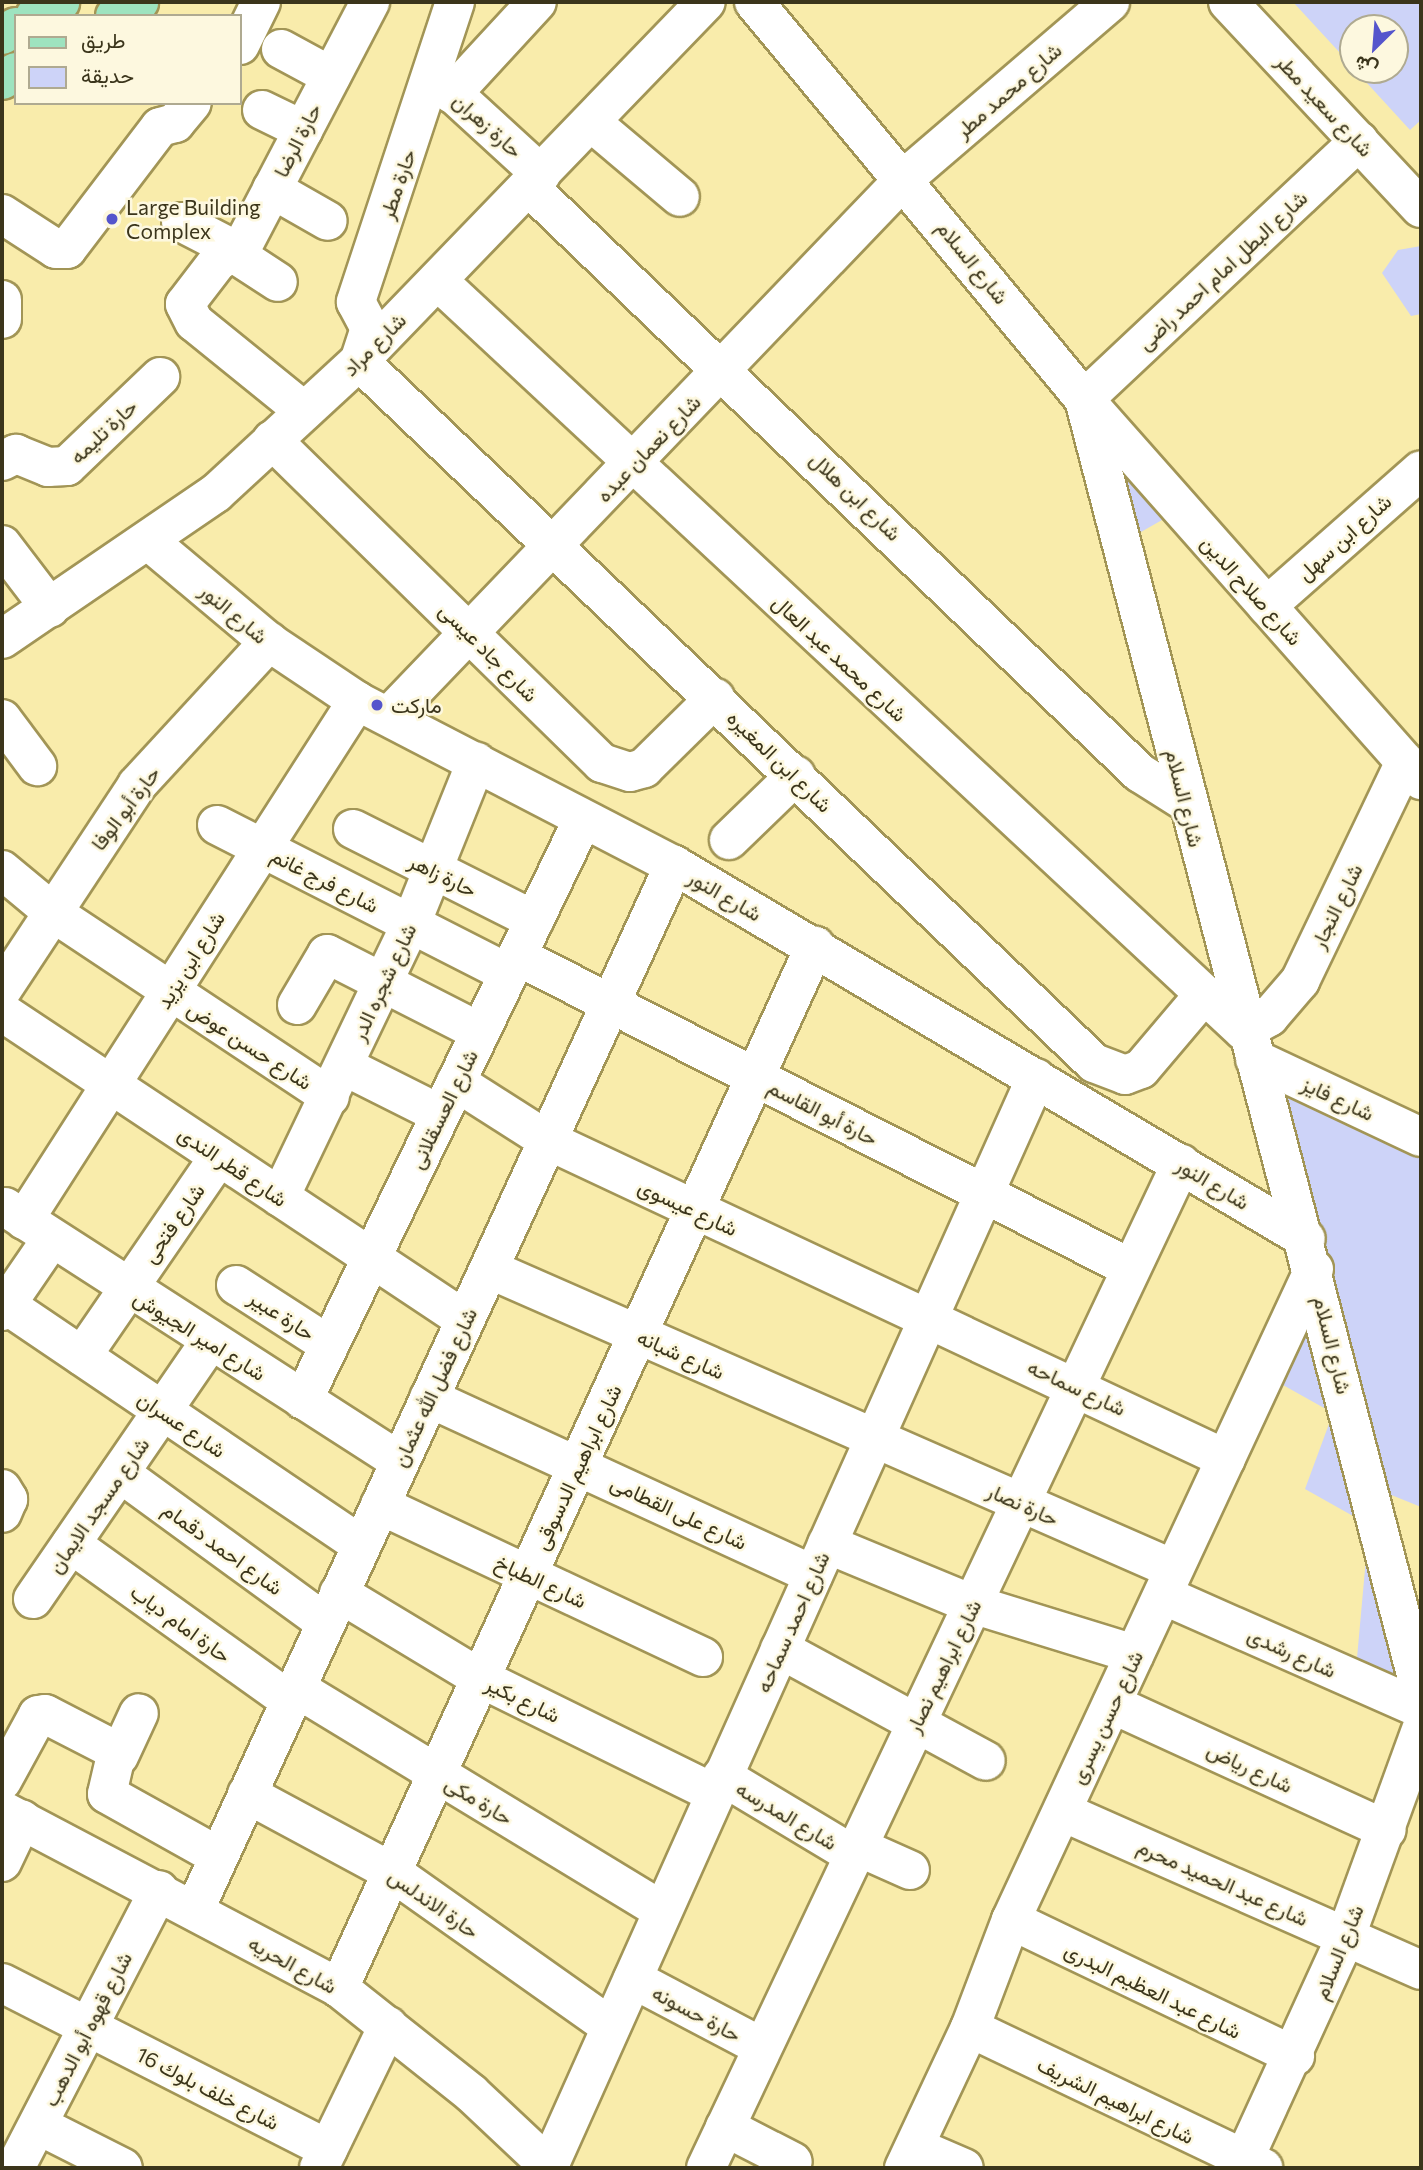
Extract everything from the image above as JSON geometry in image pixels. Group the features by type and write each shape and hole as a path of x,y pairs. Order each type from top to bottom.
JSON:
{"main road":[{"path":"39,14 60,2"},
{"path":"118,14 139,2"}],"street":[{"path":"242,41 261,2"},
{"name":"حارة الرضا","path":"304,411 189,317 187,298 218,261 237,253 370,2"},
{"name":"حارة مطر","path":"359,361 370,328 356,302 443,85 455,2"},
{"path":"443,85 537,2"},
{"name":"شارع مراد","path":"2,639 151,543 272,440 359,361 706,2"},
{"name":"شارع السلام","path":"754,2 905,178 1084,399 1250,1045 1310,1254 1421,1694"},
{"name":"شارع محمد مطر","path":"905,178 1110,2"},
{"name":"شارع سعيد مطر","path":"1228,2 1421,208"},
{"path":"281,49 331,76"},
{"name":"حارة زهران","path":"443,85 535,180"},
{"path":"2,214 56,249 70,247 160,127 176,123 190,105"},
{"path":"262,110 303,130"},
{"path":"591,122 680,197"},
{"name":"شارع البطل امام احمد راضى","path":"1084,399 1359,141"},
{"name":"شارع نعمان عبده","path":"373,708 470,632 905,178"},
{"name":"شارع ابن هلال","path":"535,180 1140,773 1186,802"},
{"path":"272,189 328,221"},
{"path":"181,222 237,253 278,282"},
{"name":"شارع محمد عبد العال","path":"438,281 1250,1045"},
{"path":"2,300 2,319"},
{"name":"شارع ابن المغيره","path":"359,361 1108,1072 1141,1069 1202,997"},
{"name":"حارة تليمه","path":"2,461 22,455 48,467 67,466 160,377"},
{"name":"شارع صلاح الدين","path":"1084,399 1413,771"},
{"name":"شارع جاد عيسى","path":"272,440 615,770 644,768 715,698"},
{"name":"شارع ابن سهل","path":"1267,606 1421,470"},
{"name":"شارع النور","path":"151,543 269,642 373,708 674,865 815,947 1181,1164 1310,1254"},
{"path":"2,545 50,608"},
{"name":"حارة أبو الوفا","path":"2,990 55,914 137,785 269,642"},
{"name":"شارع ابن يزيد","path":"3,1306 26,1221 109,1084 170,993 260,847 373,708"},
{"path":"2,719 37,766"},
{"name":"شارع شجره الدر","path":"280,1198 411,924 476,762"},
{"name":"شارع النجار","path":"1250,1045 1269,1017 1300,981 1413,771"},
{"path":"729,840 796,775"},
{"name":"شارع العسقلانى","path":"303,1400 583,819"},
{"name":"شارع فرج غانم","path":"217,825 411,924 512,965"},
{"name":"حارة زاهر","path":"353,829 534,920"},
{"name":"شارع فضل الله عثمان","path":"195,1909 674,865"},
{"name":"شارع حسن عوض","path":"2,870 55,914 170,993 337,1082 448,1098"},
{"name":"شارع ابراهيم الدسوقى","path":"339,1988 815,947"},
{"path":"296,1005 327,954 480,1032"},
{"name":"حارة أبو القاسم","path":"512,965 610,1004 1130,1268"},
{"name":"شارع قطر الندى","path":"2,1012 465,1320"},
{"name":"شارع فايز","path":"1250,1045 1421,1137"},
{"name":"شارع احمد سماحه","path":"550,2167 718,1785 1036,1078"},
{"name":"شارع عيسوى","path":"448,1098 547,1140 926,1320"},
{"name":"شارع فتحى","path":"82,1356 219,1157"},
{"name":"شارع ابراهيم نصار","path":"706,2168 854,1850 1181,1164"},
{"name":"شارع امير الجيوش","path":"26,1221 400,1462"},
{"name":"شارع حسن يسرى","path":"909,2157 970,2028 1011,1920 1226,1459 1310,1254"},
{"name":"شارع شبانه","path":"489,1269 874,1439"},
{"name":"حارة عبير","path":"236,1285 328,1345"},
{"name":"شارع عسران","path":"3,1306 82,1356 361,1545"},
{"name":"شارع سماحه","path":"926,1320 1075,1385 1226,1459"},
{"name":"شارع مسجد الايمان","path":"33,1599 211,1341"},
{"name":"شارع على القطامى","path":"429,1398 578,1465 820,1560 972,1604"},
{"name":"حارة نصار","path":"874,1439 1020,1503 1168,1582"},
{"name":"شارع احمد دقمام","path":"120,1473 333,1608"},
{"path":"2,1489 8,1499 2,1513"},
{"name":"شارع الطباخ","path":"380,1505 703,1657"},
{"name":"حارة امام دياب","path":"71,1544 293,1694"},
{"name":"شارع رشدى","path":"1168,1582 1421,1709"},
{"path":"972,1604 1135,1654"},
{"name":"شارع بكير","path":"333,1608 480,1678 718,1785"},
{"path":"780,1649 986,1761"},
{"name":"حارة مكى","path":"293,1694 437,1774 663,1912"},
{"name":"شارع رياض","path":"1112,1704 1387,1830"},
{"path":"2,1781 41,1713 118,1756"},
{"path":"139,1713 118,1756 107,1794 218,1856"},
{"name":"شارع السلام","path":"1249,2166 1346,1936 1387,1830 1421,1730"},
{"name":"شارع المدرسه","path":"718,1785 854,1850 910,1870"},
{"name":"حارة الاندلس","path":"247,1794 392,1872 611,2027"},
{"name":"شارع عبد الحميد محرم","path":"1063,1812 1421,1970"},
{"path":"2,1862 12,1815"},
{"name":"شارع الحريه","path":"12,1815 195,1909 339,1988 388,2026 550,2167"},
{"name":"شارع قهوه أبو الدهب","path":"15,2168 159,1890"},
{"name":"شارع عبد العظيم البدرى","path":"1011,1920 1295,2056"},
{"name":"حارة حسونه","path":"633,1979 762,2047"},
{"name":"شارع خلف بلوك 16","path":"2,1983 324,2159"},
{"path":"324,2159 388,2026"},
{"name":"شارع ابراهيم الشريف","path":"970,2028 1249,2166"},
{"path":"38,2125 123,2168"},
{"path":"725,2127 793,2162"},
{"path":"909,2157 964,2168"}],"green space":[{"path":"1293,2 1421,2 1421,120 1410,130 1368,84 1409,84 1409,14 1339,14 1339,52"},
{"path":"1421,246 1421,314 1411,316 1382,273 1398,250"},
{"path":"1135,471 1169,516 1134,536 1114,473"},
{"path":"1270,1078 1421,1143 1421,1507 1384,1492"},
{"path":"1313,1288 1415,1697 1356,1669 1369,1525 1305,1489 1333,1413 1274,1380"}],"place":[{"name":"Large Building Complex","path":"112,219"},
{"name":"ماركت","path":"377,705"}]}
